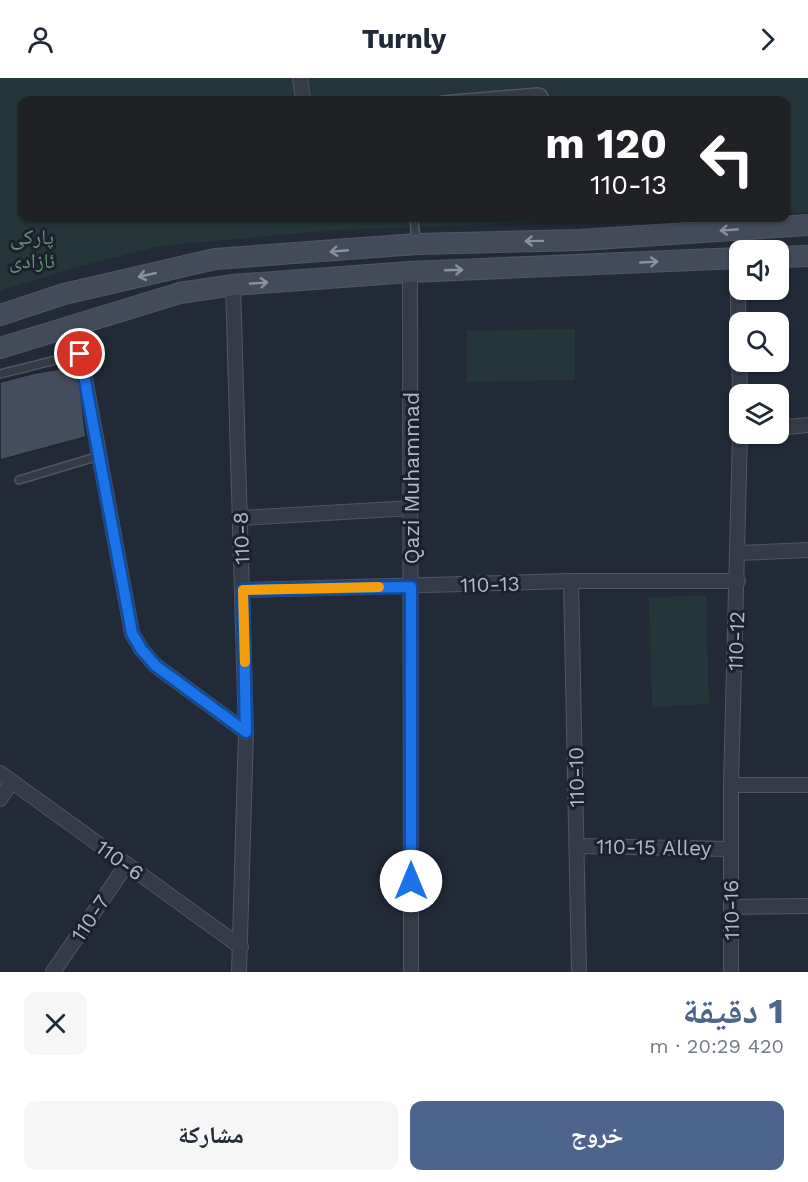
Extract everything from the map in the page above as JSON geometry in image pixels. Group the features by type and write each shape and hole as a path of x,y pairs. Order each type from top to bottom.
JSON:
{"main road":[{"path":"0,315 64,294 215,259 416,244 581,240 808,225"},
{"path":"789,257 808,256"},
{"path":"0,348 180,293 233,285 410,272 729,258"}],"street":[{"path":"300,78 302,96"},
{"name":"Qazi Muhammad","path":"410,272 411,972"},
{"name":"110-8","path":"233,285 246,732 241,947 237,969"},
{"path":"739,300 740,384"},
{"path":"75,324 132,633 141,649 156,666 246,732"},
{"path":"789,427 808,425"},
{"name":"110-12","path":"730,849 740,444"},
{"path":"241,518 411,508"},
{"path":"738,553 808,550"},
{"name":"110-13","path":"243,590 572,581 738,581"},
{"name":"110-10","path":"572,581 579,972"},
{"name":"110-6","path":"0,773 241,947"},
{"path":"0,799 11,783"},
{"path":"731,785 808,785"},
{"name":"110-15 Alley","path":"578,846 730,849"},
{"name":"110-16","path":"730,849 731,972"},
{"name":"110-7","path":"53,972 127,864"},
{"path":"732,907 808,906"}],"lane":[{"path":"490,96 538,92 544,96"},
{"path":"414,222 416,244"},
{"path":"0,374 80,354"},
{"path":"19,480 99,456"}],"green space":[{"name":"پارکی ئازادی","path":"0,78 808,78 808,212 790,213 790,96 18,96 18,222 549,222 334,230 160,246 74,268 0,291"},
{"path":"575,329 575,380 467,382 467,331"},
{"path":"706,596 709,704 652,707 649,597"}],"building":[{"path":"77,366 86,437 0,460 0,382"}],"slow traffic":[{"path":"245,662 243,590 379,587"}],"route":[{"path":"80,354 132,633 141,649 156,666 246,732 243,590 411,587 411,881"}]}
